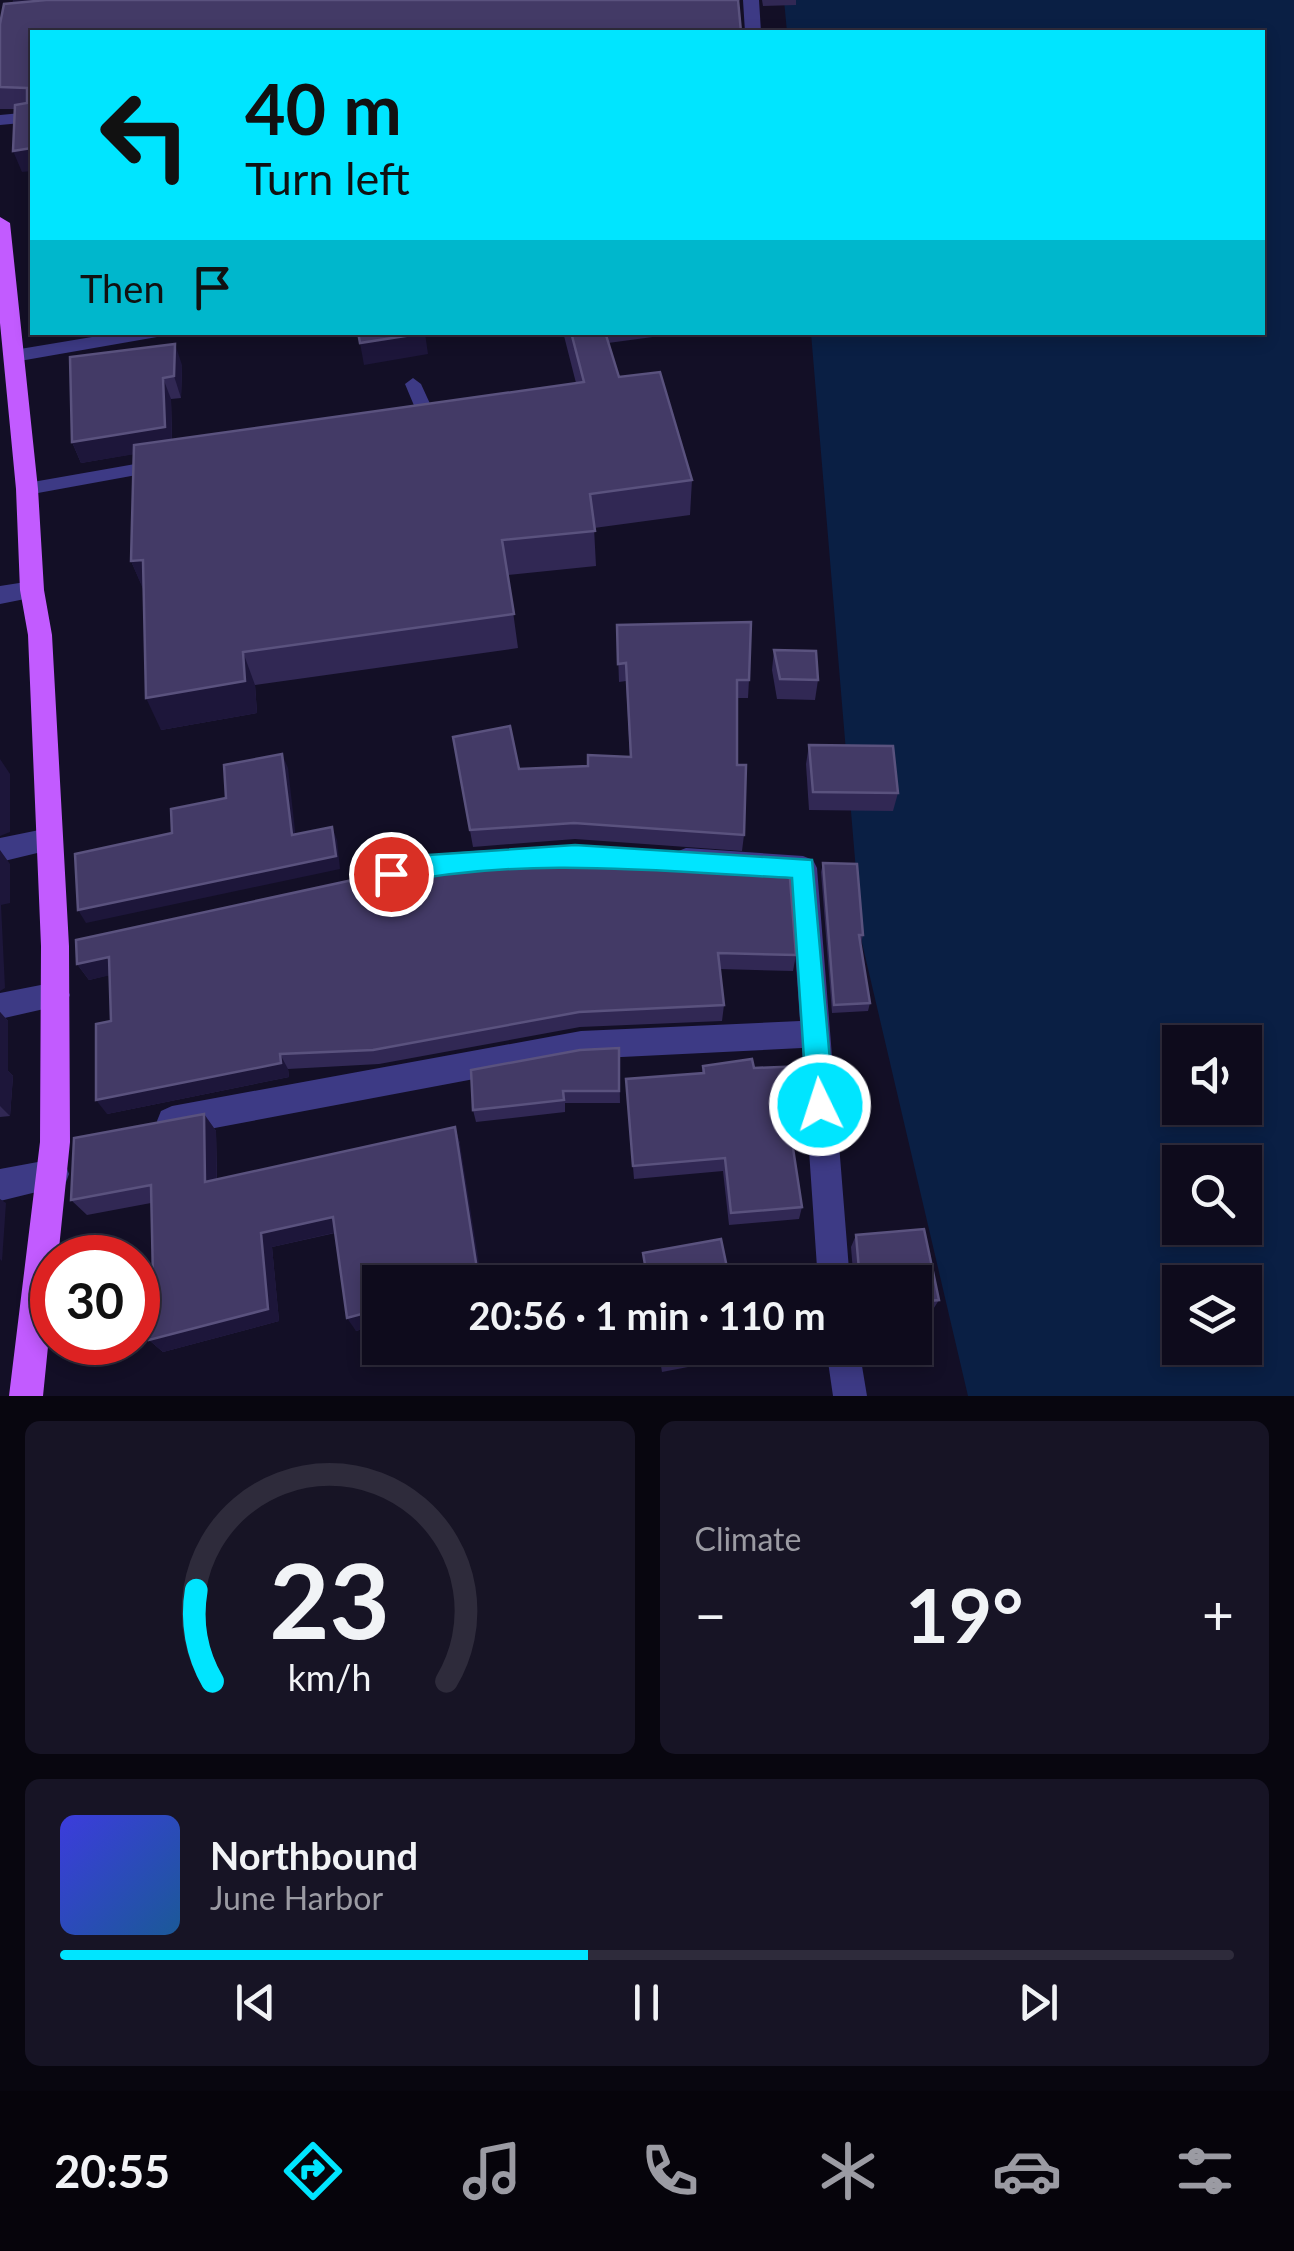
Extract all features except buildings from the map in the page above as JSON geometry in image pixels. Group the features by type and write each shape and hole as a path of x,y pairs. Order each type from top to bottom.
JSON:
{"main road":[{"path":"0,223 9,342 27,490 32,590 40,634 49,840 64,944 56,995 50,1235"},
{"path":"26,1396 35,1365"}],"street":[{"path":"751,0 754,30"},
{"path":"0,120 30,117"},
{"path":"0,595 32,590"},
{"path":"0,850 49,840"},
{"path":"335,886 428,866 520,859"},
{"path":"666,860 804,868 833,1265"},
{"path":"0,1006 56,995"},
{"path":"133,1128 580,1045 815,1034"},
{"path":"0,1185 94,1135"},
{"path":"845,1365 850,1396"}],"lane":[{"path":"9,342 113,335"},
{"path":"390,426 428,419 413,384"},
{"path":"27,490 180,462"}],"water":[{"path":"784,0 1294,0 1294,1396 968,1396 862,943 811,335 1265,335 1265,30 787,30"}],"route":[{"path":"391,874 428,866 575,856 804,868 820,1105"}]}
